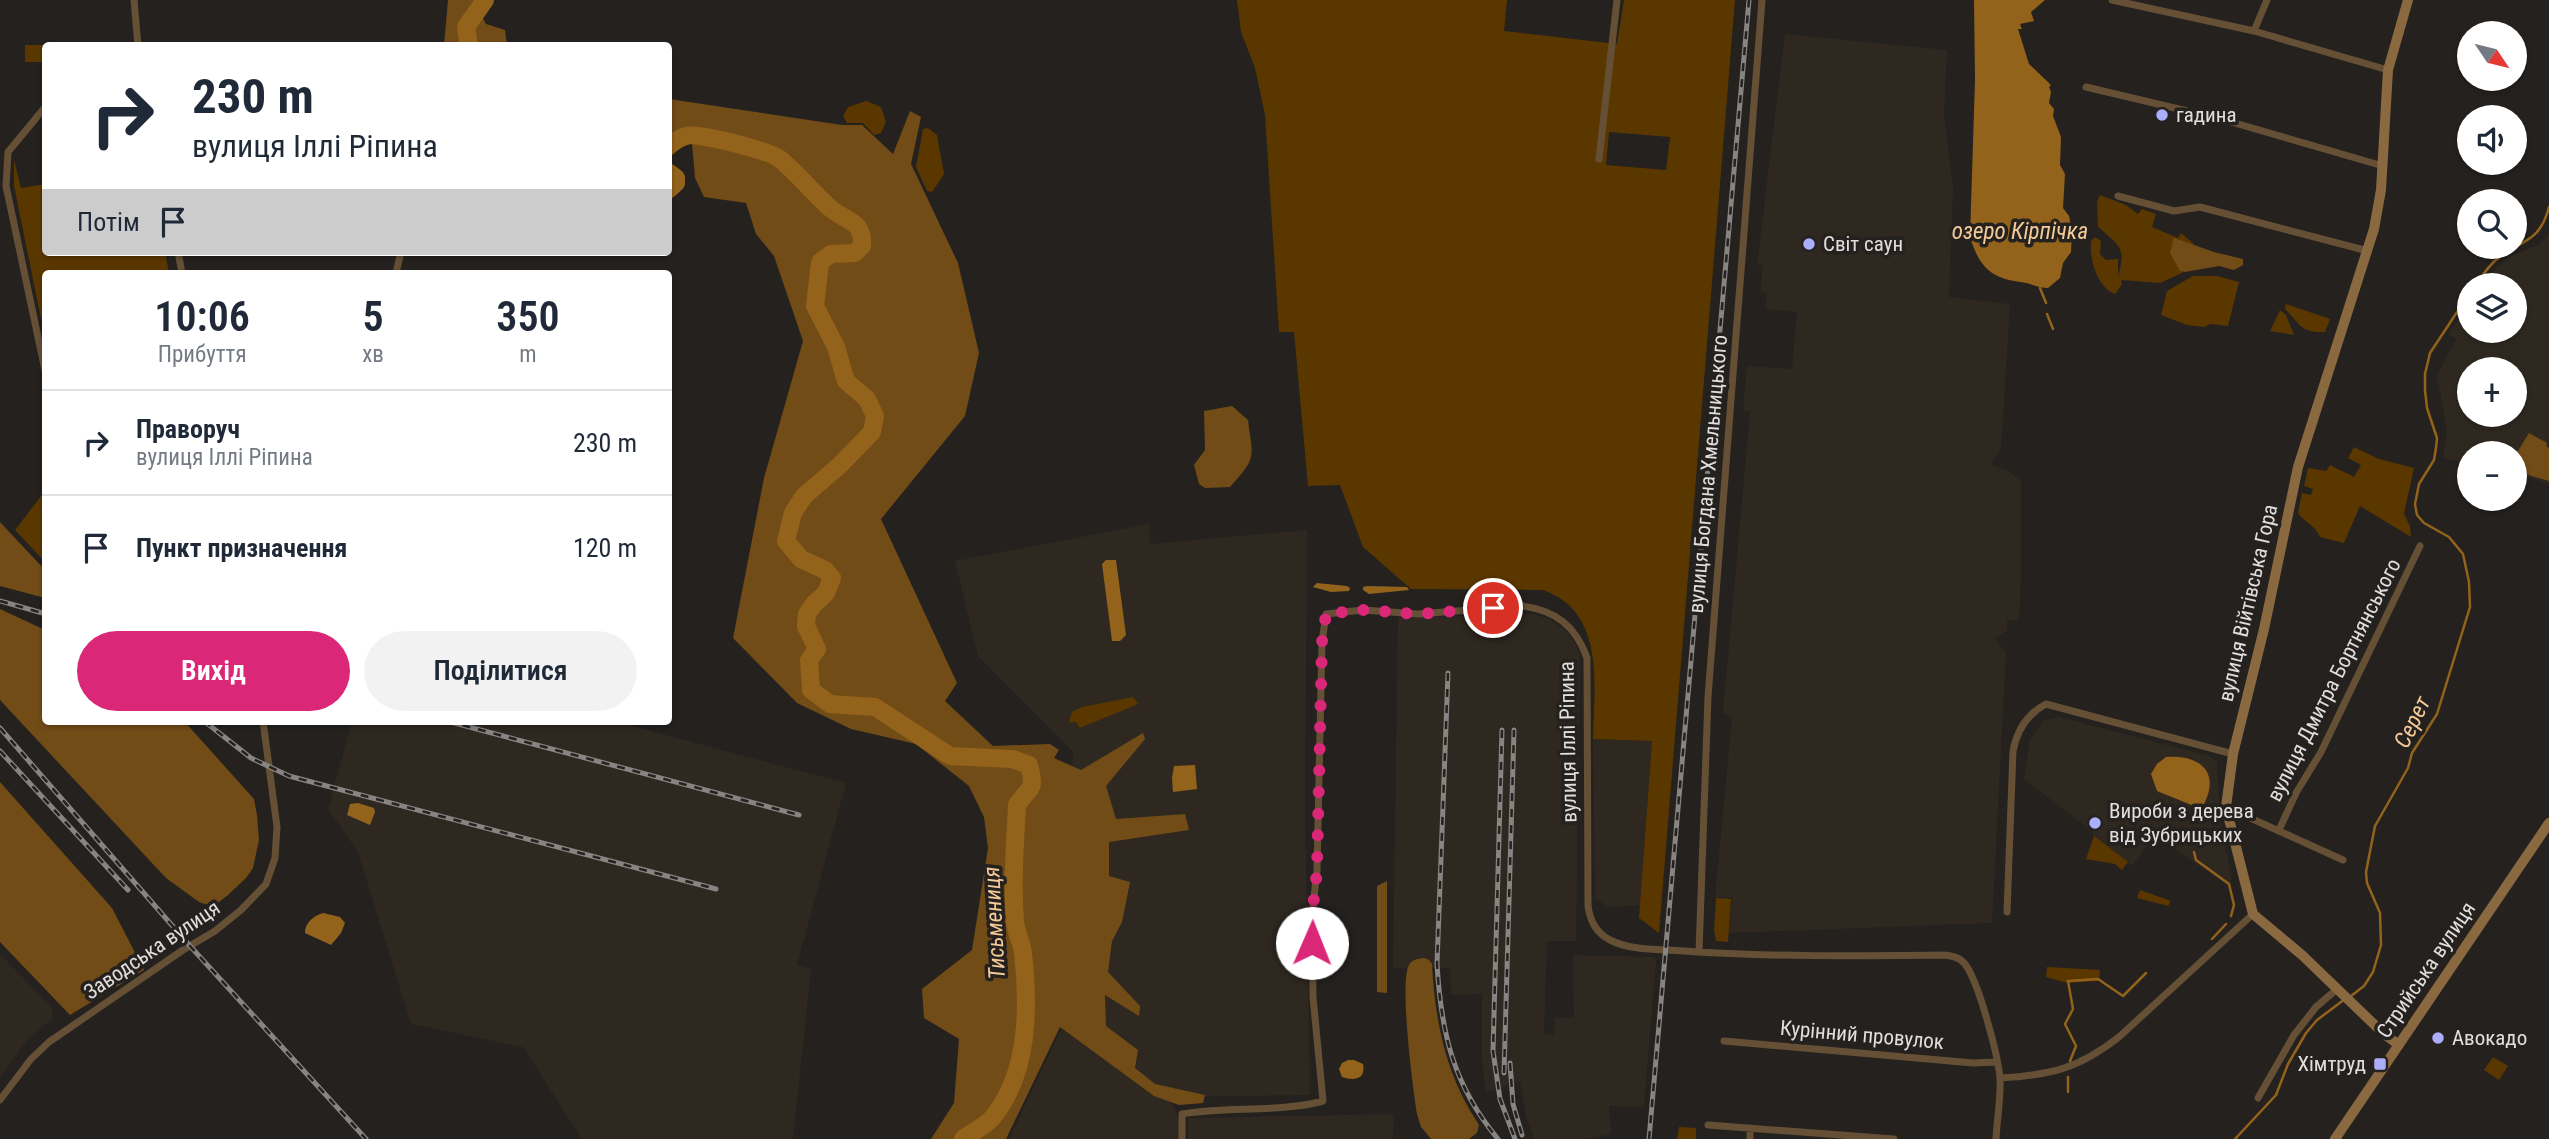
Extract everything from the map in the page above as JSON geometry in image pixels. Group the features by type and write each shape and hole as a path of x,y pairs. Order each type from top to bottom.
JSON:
{"street":[{"path":"134,0 137,42"},
{"path":"1599,159 1617,0"},
{"name":"вулиця Богдана Хмельницького","path":"1699,952 1708,697 1762,0"},
{"path":"2112,0 2254,31 2388,70"},
{"path":"2254,31 2267,0"},
{"name":"вулиця Війтівська Гора","path":"2253,914 2226,807 2228,780 2304,444 2378,213 2388,70 2407,0"},
{"path":"2086,88 2221,119 2383,166"},
{"path":"42,111 11,148 6,170 6,186 42,356"},
{"path":"2118,197 2174,211 2200,206 2368,251"},
{"name":"вулиця Дмитра Бортнянського","path":"2279,830 2296,793 2321,752 2420,546"},
{"name":"вулиця Іллі Ріпина","path":"1182,1139 1182,1114 1211,1109 1322,1101 1313,997 1312,916 1317,871 1322,642 1326,614 1363,610 1418,614 1522,606 1560,617 1577,635 1587,657 1588,906 1590,918 1598,931 1608,939 1620,944 1699,952 1801,957 1944,955 1957,958 1964,962 1973,979 1997,1062"},
{"path":"2007,912 2013,751 2021,726 2039,707 2046,704 2233,754"},
{"name":"Заводська вулиця","path":"0,1100 31,1059 49,1042 215,931 241,910 265,884 275,858 277,827 263,725"},
{"name":"вулиця Дмитра Бортнянського","path":"2226,807 2343,860"},
{"name":"Стрийська вулиця","path":"2335,1139 2549,823"},
{"path":"2000,1078 2033,1076 2056,1071 2098,1053 2119,1037 2253,914 2399,1045"},
{"path":"2258,1098 2294,1035 2316,1007 2340,992"},
{"name":"Курінний провулок","path":"1724,1041 1997,1062"},
{"path":"1996,1139 2000,1078 1997,1062"},
{"path":"1708,1125 1838,1137 1894,1139"},
{"path":"1749,1139 1750,1128"}],"shaded area":[{"path":"448,0 477,0 475,4 486,24 505,30 507,42 444,42"},
{"path":"1237,0 1507,0 1504,31 1617,44 1624,0 1735,0 1659,933 1639,918 1652,741 1593,739 1592,653 1587,633 1578,615 1563,601 1543,590 1411,589 1363,547 1340,485 1308,486 1294,332 1279,332 1265,115 1255,68 1241,32","holes":["1609,132 1670,137 1666,170 1606,165"]},
{"path":"1785,34 1947,50 1944,114 1953,188 1949,297 2010,304 2001,449 1990,465 2007,470 2021,481 2021,574 2019,620 2007,620 2007,631 1995,638 2006,653 1992,923 1729,933 1732,898 1715,897 1732,717 1723,713 1750,412 1743,410 1747,366 1792,369 1797,312 1765,309 1767,292 1760,291 1763,265 1757,265"},
{"path":"25,45 42,45 42,62 25,62"},
{"path":"672,99 842,125 862,125 893,154 910,111 921,117 911,164 958,263 979,353 965,416 881,519 957,683 945,701 993,746 1050,744 1059,750 1054,758 1081,770 1143,733 1145,739 1106,786 1116,819 1185,814 1189,830 1109,842 1109,876 1130,882 1122,922 1112,941 1108,972 1140,1006 1139,1016 1105,995 1106,1026 1138,1050 1135,1068 1155,1084 1205,1095 1203,1103 1179,1105 1154,1096 1060,1027 1006,1139 931,1139 954,1103 959,1039 924,1018 922,989 972,950 988,848 984,817 969,786 916,744 851,729 797,703 733,638 764,478 803,341 774,256 756,234 746,203 704,197 695,178 691,132 672,133"},
{"path":"866,101 881,107 886,122 881,133 874,135 863,123 847,123 843,116 848,107"},
{"path":"928,128 937,135 944,174 932,192 927,191 916,167 923,129"},
{"path":"14,160 21,188 42,184 42,256 166,256 168,270 42,270 42,323 14,186"},
{"path":"2100,195 2126,205 2138,214 2142,209 2156,214 2152,227 2178,238 2181,233 2194,244 2182,273 2160,283 2121,280 2122,284 2115,294 2103,285 2091,255 2091,241 2095,237 2101,241 2100,254 2106,260 2118,259 2118,276 2122,259 2116,243 2098,227 2097,202"},
{"path":"2549,234 2549,484 2527,477 2527,441 2457,441 2457,461 2443,458 2447,432 2437,375 2456,339 2448,334 2457,321 2457,343 2527,343 2527,273 2492,273 2507,259 2527,259 2527,250 2538,245"},
{"path":"2174,238 2243,259 2243,265 2234,270 2219,266 2180,271 2170,253"},
{"path":"2193,276 2217,276 2239,282 2228,326 2187,325 2161,315 2167,291"},
{"path":"2286,304 2330,319 2325,332 2306,329 2285,309"},
{"path":"2280,310 2286,315 2294,335 2270,331"},
{"path":"1232,406 1248,420 1251,457 1230,487 1205,488 1199,484 1194,465 1205,450 1204,411"},
{"path":"2529,433 2547,443 2549,481 2527,475 2527,441 2524,441"},
{"path":"2354,447 2379,459 2414,468 2404,514 2410,526 2411,537 2360,506 2344,543 2320,537 2298,513 2302,493 2311,495 2313,489 2304,486 2308,468 2326,471 2330,465 2354,477 2361,465 2348,458"},
{"path":"42,495 42,559 15,530"},
{"path":"0,522 42,567 42,597 0,586"},
{"path":"1149,524 1150,544 1307,530 1305,816 1310,1095 1166,1097 1175,1108 1179,1121 1179,1139 1009,1139 1063,1025 1073,752 978,656 955,561"},
{"path":"0,609 42,629 42,725 188,725 254,799 259,840 253,868 246,878 219,902 208,905 199,902 166,878 0,700"},
{"path":"1532,614 1549,619 1564,629 1580,655 1576,941 1547,941 1544,1034 1554,1035 1555,1017 1574,1018 1573,955 1654,957 1656,961 1644,1107 1609,1106 1611,1134 1585,1139 1534,1139 1526,1116 1520,1082 1486,1092 1482,1062 1482,994 1451,995 1450,968 1393,968 1398,618"},
{"path":"1133,697 1138,704 1080,728 1076,722 1069,722 1072,712 1082,707"},
{"path":"2060,717 2209,756 2217,761 2220,821 2232,879 2227,885 2155,835 2132,866 2024,779 2030,739 2043,721"},
{"path":"351,725 628,725 846,783 797,965 811,969 793,1139 582,1139 523,1047 411,1024 358,852 328,809"},
{"path":"1593,739 1652,741 1640,905 1608,907 1595,898"},
{"path":"0,782 112,908 144,970 70,1015 0,942"},
{"path":"2094,836 2128,862 2122,870 2115,864 2086,859"},
{"path":"1387,881 1387,993 1377,992 1377,886"},
{"path":"2140,890 2171,901 2168,906 2137,898"},
{"path":"1716,898 1731,899 1728,942 1716,941"},
{"path":"0,954 52,1007 52,1019 26,1041 0,1078"},
{"path":"1424,958 1432,964 1439,1028 1450,1068 1479,1125 1477,1133 1469,1139 1431,1139 1421,1127 1417,1114 1405,992 1409,965 1413,960"},
{"path":"2047,967 2100,970 2099,981 2067,983 2046,977"},
{"path":"2493,1057 2508,1066 2499,1080 2484,1070"},
{"path":"1394,1114 1393,1139 1188,1139 1188,1118"},
{"path":"1679,1127 1696,1128 1696,1139 1677,1139"}],"water":[{"name":"озеро Кірпічка","path":"1974,0 2045,0 2031,12 2034,21 2020,24 2022,29 2018,29 2029,64 2051,85 2049,103 2054,109 2053,116 2061,137 2060,165 2065,174 2063,208 2069,216 2072,230 2071,252 2063,263 2060,278 2048,288 1993,274 1977,256 1970,237 1975,80"},
{"path":"1106,560 1116,560 1126,635 1120,641 1112,641 1102,564"},
{"path":"1317,583 1350,588 1349,591 1331,592 1313,587"},
{"path":"1363,587 1407,587 1409,590 1369,594 1363,590"},
{"path":"2166,757 2188,758 2203,767 2210,782 2204,804 2194,806 2157,791 2151,774 2157,764"},
{"path":"1195,765 1197,789 1173,792 1174,766"},
{"path":"358,803 374,808 370,825 347,815 350,804"},
{"path":"323,913 340,917 345,923 331,945 305,933 311,920"},
{"path":"1348,1060 1363,1064 1361,1076 1355,1079 1342,1077 1339,1069 1342,1063"}],"waterway":[{"name":"Тисьмениця","path":"468,42 466,27 485,0"},
{"name":"Тисьмениця","path":"672,144 686,136 704,137 762,151 780,159 830,208 853,222 862,237 862,246 855,253 831,254 820,262 815,306 836,347 846,381 867,399 875,416 872,432 804,496 793,513 786,541 801,559 825,570 832,578 826,593 807,614 806,626 817,649 809,660 811,690 830,704 875,707 950,756 1012,759 1029,765 1032,785 1017,805 1014,878 1015,922 1025,974 1024,1039 1014,1080 1005,1099 990,1120 963,1139"},
{"name":"Тисьмениця","path":"672,175 676,178 676,183 672,186"},
{"name":"Серет","path":"2484,273 2497,259 2536,233 2549,207"},
{"path":"2040,288 2046,303"},
{"name":"Серет","path":"2351,996 2364,986 2373,972 2381,945 2380,913 2367,883 2366,872 2375,826 2408,768 2412,753 2437,714 2470,607 2469,582 2463,554 2449,537 2424,523 2417,515 2415,504 2419,484 2434,460 2437,438 2427,408 2425,374 2430,353 2457,312"},
{"path":"2047,314 2053,329"},
{"path":"2194,852 2196,860 2229,884 2234,905 2231,916"},
{"path":"2212,939 2226,924"},
{"path":"2070,1061 2076,1046 2065,1024 2073,1009 2068,981 2098,979 2123,996 2146,973"},
{"name":"Серет","path":"2235,1139 2276,1095 2288,1064 2306,1033 2317,1020 2345,999"},
{"path":"2068,1077 2068,1092"}],"railway":[{"path":"1649,1139 1749,0"},
{"path":"0,601 42,613"},
{"path":"1448,673 1437,964 1439,989 1446,1035 1460,1078 1483,1119 1498,1139"},
{"path":"209,725 251,758 289,776 716,889"},
{"path":"462,725 799,815"},
{"path":"0,728 190,946 366,1139"},
{"path":"1502,730 1493,1051 1500,1099 1515,1139"},
{"path":"1504,1073 1514,730"},
{"path":"0,751 128,890"},
{"path":"1510,1063 1513,1104 1522,1135"}],"place":[{"name":"гадина","path":"2162,115"},
{"name":"Світ саун","path":"1809,244"},
{"name":"Вироби з дерева від Зубрицьких","path":"2095,823"},
{"name":"Авокадо","path":"2438,1038"},
{"name":"Хімтруд","path":"2380,1064"}],"route":[{"path":"1312,943 1317,871 1322,642 1326,614 1363,610 1418,614 1493,608"}]}
